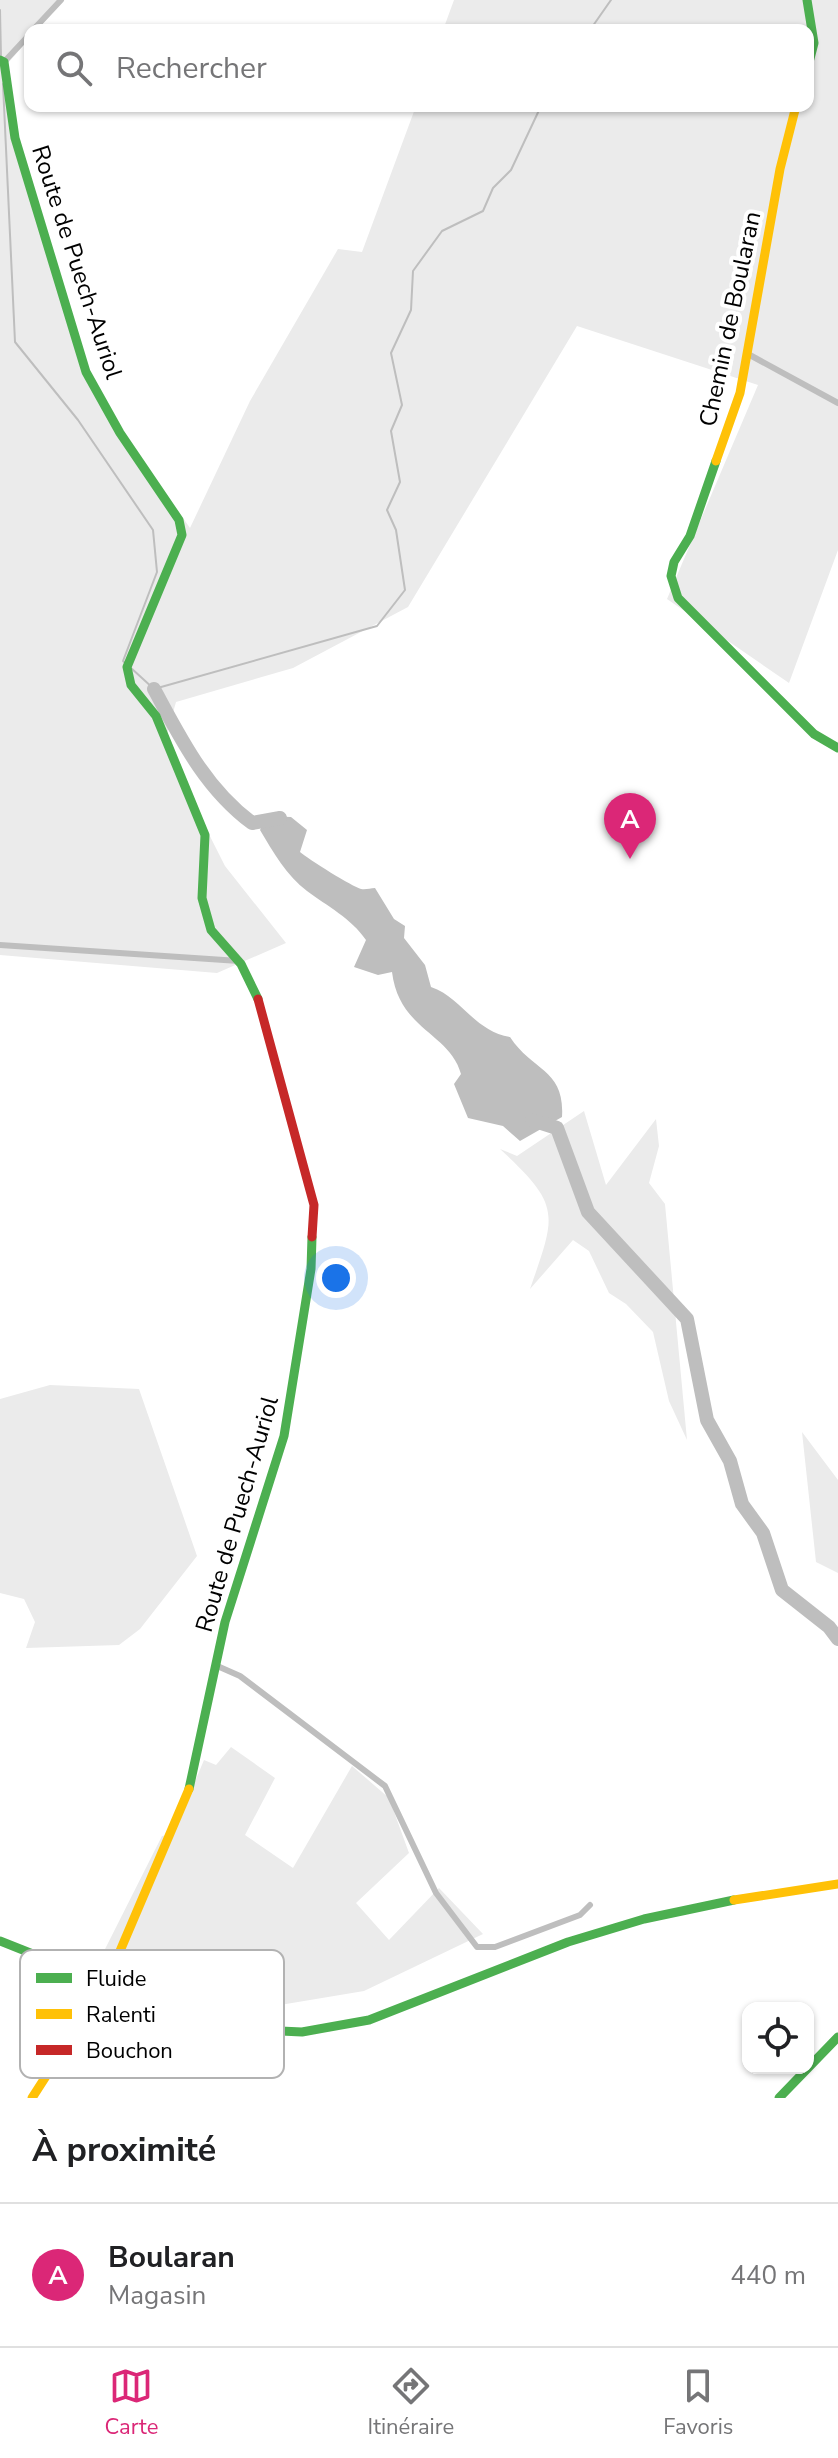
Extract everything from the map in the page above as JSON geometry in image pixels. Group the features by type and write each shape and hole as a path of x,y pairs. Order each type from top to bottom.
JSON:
{"street":[{"path":"39,24 61,0"},
{"path":"807,0 811,24"},
{"path":"2,61 24,40"},
{"name":"Route de Puech-Auriol","path":"2,61 15,138 86,372 120,433 179,520 182,535 127,664 131,685 156,716 205,835 202,898 211,930 239,961 261,1005 314,1205 311,1269 292,1405 275,1470 239,1573 215,1665 189,1790 120,1950"},
{"name":"Chemin de Boularan","path":"794,112 780,169 748,354 727,436 690,536 674,562 673,588 814,734 838,748"},
{"path":"748,354 838,403"},
{"path":"0,945 239,961"},
{"path":"215,1665 240,1676 385,1786 436,1893 477,1947 495,1947 580,1915 590,1905"},
{"path":"284,2032 336,2028 610,1928 706,1904 838,1884"},
{"path":"0,1941 23,1950"},
{"path":"779,2098 838,2037"},
{"path":"32,2098 45,2078"}],"shaded area":[{"path":"0,0 64,0 42,24 24,24 24,45 8,63 19,137 89,372 122,430 190,528 250,401 338,249 362,252 414,112 814,112 814,24 445,24 454,0 838,0 838,550 789,683 667,599 758,385 577,326 408,607 293,668 176,702 164,745 225,866 286,943 217,973 0,955"},
{"path":"267,816 291,817 307,830 300,852 356,887 375,888 394,919 405,926 404,938 425,965 431,987 451,998 487,1028 510,1037 528,1058 546,1072 558,1089 562,1117 520,1141 503,1126 468,1118 454,1084 461,1074 455,1060 404,1007 392,972 378,975 354,967 366,940 346,919 307,891 287,871 260,830"},
{"path":"584,1111 606,1185 656,1119 659,1146 649,1183 665,1204 687,1440 669,1401 653,1332 626,1304 609,1293 589,1251 573,1240 530,1289 545,1244 548,1212 534,1184 500,1149 517,1156"},
{"path":"50,1385 139,1389 197,1556 140,1629 119,1645 26,1648 35,1622 24,1599 0,1593 0,1399"},
{"path":"802,1432 838,1480 838,1573 816,1562"},
{"path":"231,1747 275,1778 245,1835 293,1868 352,1766 389,1798 409,1853 356,1903 389,1940 439,1888 483,1934 364,1991 284,2004 284,1950 105,1950 162,1836 173,1834 204,1760 216,1765"}],"waterway":[{"path":"594,24 611,0"},
{"path":"0,10 1,57"},
{"path":"3,84 15,342 78,420 153,530 157,572 123,661 126,664"},
{"path":"131,668 154,689 377,626 405,590 396,530 387,510 400,482 391,431 402,405 391,353 411,310 413,271 442,231 483,211 493,188 511,170 538,112"},
{"path":"154,689 196,762 235,809 252,823 280,818"},
{"path":"532,1120 557,1128 588,1212 687,1319 707,1420 730,1461 742,1504 763,1533 782,1590 829,1627 838,1639"}],"traffic: fast":[{"path":"807,0 811,24"},
{"path":"0,60 4,62 15,138 86,372 120,433 179,520 182,535 127,667 131,685 156,716 205,835 202,898 211,930 241,964 258,999"},
{"path":"716,461 690,536 674,562 671,576 678,598 814,734 838,748"},
{"path":"189,1789 225,1622 284,1436 311,1269 312,1237"},
{"path":"284,2031 302,2032 369,2020 568,1942 644,1919 734,1900"},
{"path":"0,1941 23,1950"},
{"path":"779,2098 838,2037"}],"traffic: slow":[{"path":"716,461 740,393 780,169 794,112"},
{"path":"120,1950 189,1789"},
{"path":"734,1900 838,1884"},
{"path":"32,2098 45,2078"}],"traffic: jam":[{"path":"258,999 314,1205 312,1237"}],"place":[{"name":"Boularan","path":"630,859"}]}
